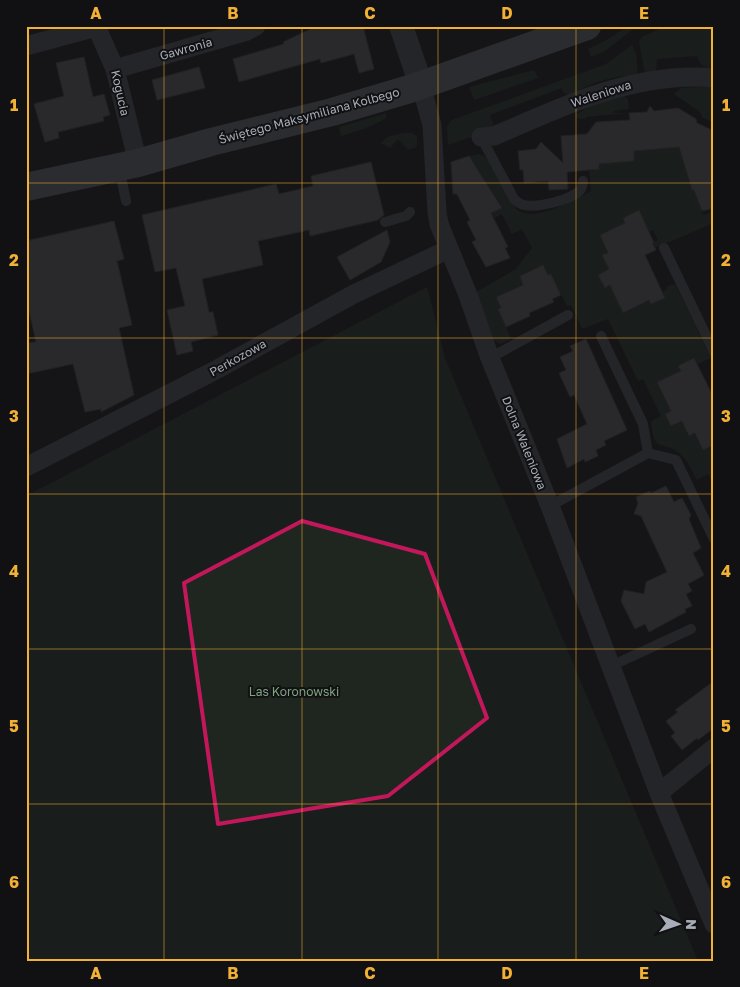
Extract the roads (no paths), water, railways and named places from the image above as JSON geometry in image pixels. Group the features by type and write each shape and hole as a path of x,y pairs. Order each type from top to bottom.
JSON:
{"main road":[{"name":"Świętego Maksymiliana Kolbego","path":"26,187 128,165 332,112 421,85 548,33 587,26"}],"street":[{"name":"Gawronia","path":"115,69 247,31 256,26"},
{"path":"401,26 421,85"},
{"name":"Kogucia","path":"96,27 115,69 128,165"},
{"path":"26,46 96,27"},
{"name":"Waleniowa","path":"487,137 587,96 644,80 700,76 714,78"},
{"name":"Dolna Waleniowa","path":"421,85 432,125 439,224 468,295 490,358 550,506 659,793 705,882 714,924"},
{"name":"Perkozowa","path":"26,467 212,372 354,294 448,249"},
{"path":"659,793 714,748"}],"lane":[{"path":"487,137 514,199 519,204 526,206 555,203 581,189 584,181"},
{"path":"126,201 128,165"},
{"path":"385,222 406,216 410,212"},
{"path":"664,248 714,352"},
{"path":"490,358 568,315"},
{"path":"601,336 643,424 648,453"},
{"path":"550,506 648,453 676,460 714,539"},
{"path":"611,666 691,629"}],"park label":[{"name":"Las Koronowski","path":"294,692"}]}
